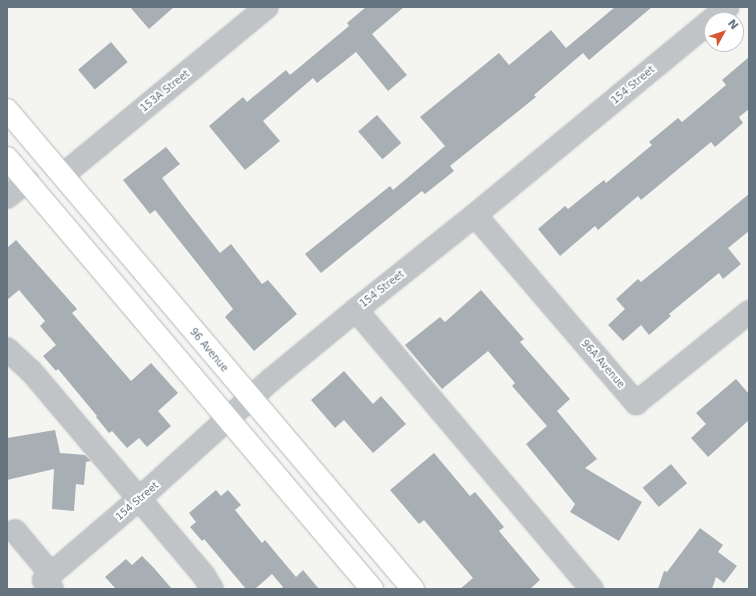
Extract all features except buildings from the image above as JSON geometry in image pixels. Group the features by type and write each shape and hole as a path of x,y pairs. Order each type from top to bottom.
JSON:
{"main road":[{"name":"96 Avenue","path":"7,110 250,399 413,589"},
{"path":"7,158 372,589"}],"street":[{"name":"153A Street","path":"63,175 267,7"},
{"name":"154 Street","path":"49,581 250,399 356,310 475,215 727,7"},
{"path":"7,197 27,181"},
{"name":"96A Avenue","path":"475,215 636,403 749,312"},
{"path":"356,310 592,589"},
{"path":"7,349 31,371 204,576 212,589"},
{"path":"15,531 49,581"}]}
